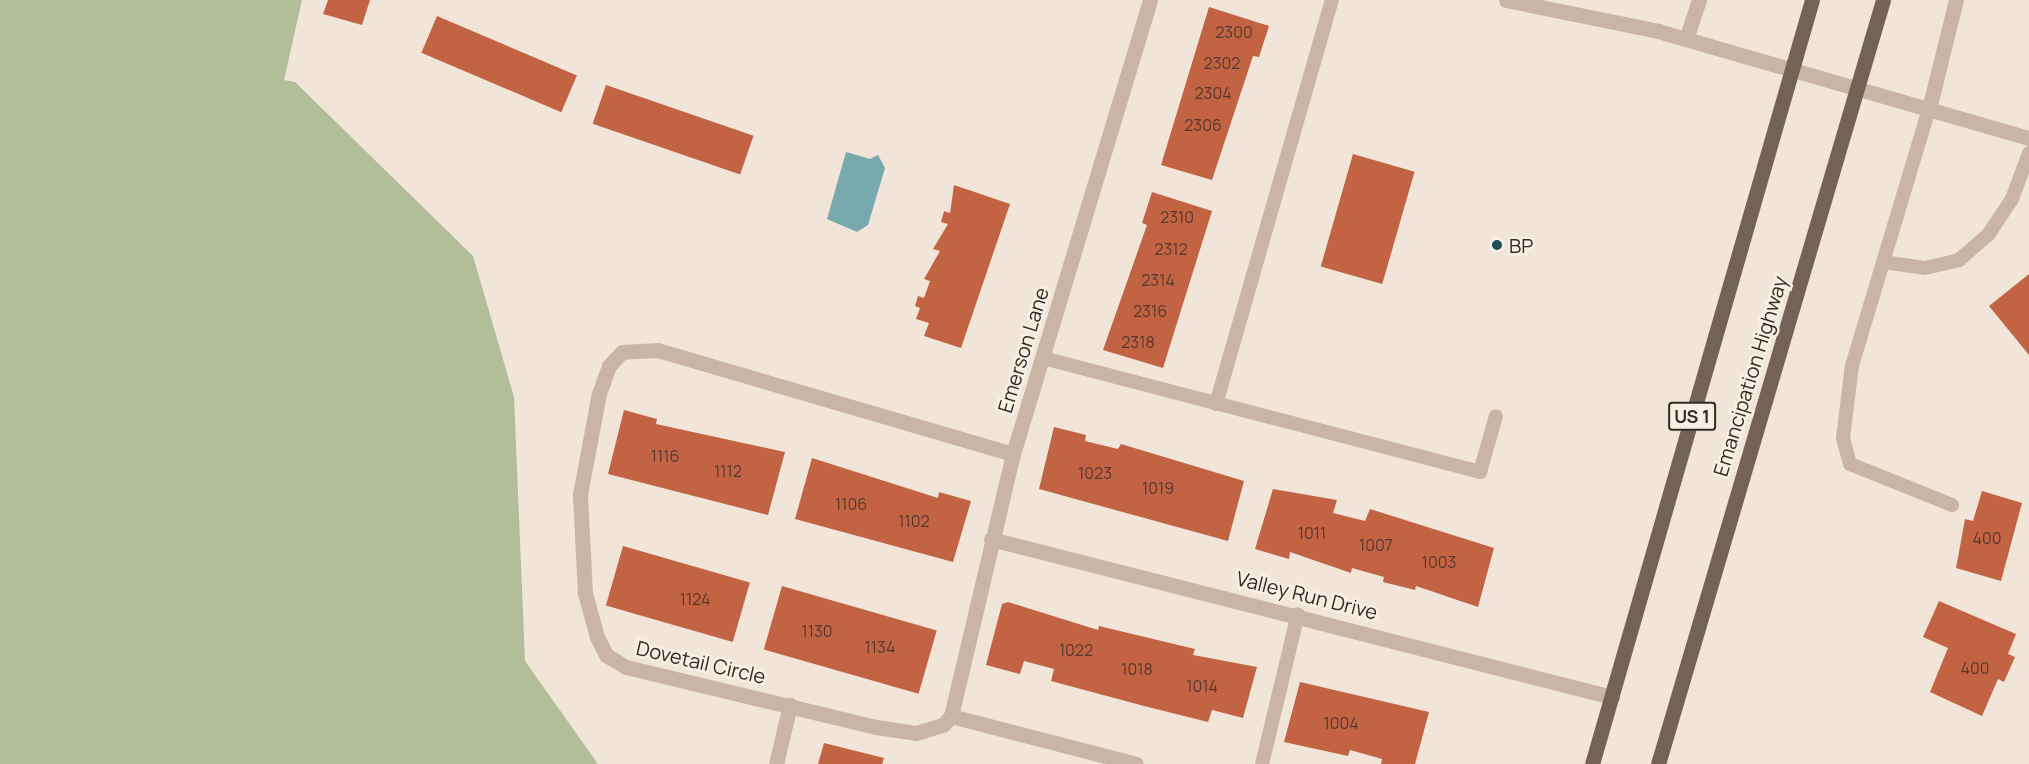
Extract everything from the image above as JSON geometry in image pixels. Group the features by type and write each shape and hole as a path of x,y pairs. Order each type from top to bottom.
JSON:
{"main road":[{"name":"US 1","path":"1592,764 1812,0"},
{"name":"Emancipation Highway","path":"1658,764 1883,0"}],"street":[{"name":"Emerson Lane","path":"951,716 991,539 1013,454 1150,0"},
{"path":"1506,0 1686,39 2029,138"},
{"path":"1686,39 1699,0"},
{"path":"1929,109 1956,0"},
{"name":"Dovetail Circle","path":"951,716 943,725 916,734 626,667 606,655 585,593 580,495 609,366 622,352 658,350 1013,454"},
{"name":"Valley Run Drive","path":"991,539 1298,614 1612,697"},
{"path":"776,764 790,705"},
{"path":"951,716 1079,757 1136,764"}],"lane":[{"path":"1216,404 1332,0"},
{"path":"1929,109 1883,262 1844,404 1850,464 1952,505"},
{"path":"1883,262 1925,268 1959,260 1988,235 2012,199 2029,153"},
{"path":"1043,358 1480,472 1496,416"},
{"path":"1262,764 1298,614"}],"green space":[{"path":"0,0 302,0 284,80 295,82 473,256 514,397 525,661 598,764 0,764"}],"water":[{"path":"846,152 870,159 878,155 885,168 868,225 857,232 827,219"}],"building":[{"path":"328,0 370,0 362,25 323,14"},
{"path":"1209,7 1269,26 1259,57 1253,56 1212,180 1161,165"},
{"path":"437,16 577,75 561,112 421,53"},
{"path":"606,85 754,136 740,175 593,124"},
{"path":"1353,154 1415,172 1382,284 1321,266"},
{"path":"954,185 1010,204 961,348 924,336 929,323 916,319 920,308 915,306 918,296 924,298 930,281 924,279 940,251 933,249 948,224 941,222 944,211 950,213"},
{"path":"1152,192 1212,211 1163,368 1103,350 1147,225 1142,223"},
{"path":"2029,274 2029,355 1989,306"},
{"path":"624,410 657,419 656,424 785,452 768,515 608,474"},
{"path":"1054,427 1086,435 1085,441 1118,449 1121,444 1244,481 1228,541 1039,489"},
{"path":"812,458 938,498 939,492 971,501 953,562 795,519"},
{"path":"1273,489 1337,500 1333,513 1365,521 1370,509 1494,548 1478,607 1416,586 1415,590 1383,582 1384,577 1352,568 1351,573 1290,552 1289,559 1255,549"},
{"path":"1982,491 2022,503 2001,581 1956,568 1965,519 1973,521"},
{"path":"623,546 750,582 733,642 606,606"},
{"path":"782,586 937,630 919,694 764,649"},
{"path":"1939,601 2016,634 2008,654 2015,657 2004,682 1998,679 1982,716 1930,692 1948,648 1923,637"},
{"path":"1008,602 1098,630 1099,626 1195,649 1193,655 1257,667 1243,718 1212,710 1208,722 1144,706 1051,681 1054,669 1024,661 1020,674 986,665 1002,604"},
{"path":"1300,682 1429,712 1415,764 1381,764 1382,759 1350,750 1348,756 1284,742"},
{"path":"824,743 884,758 882,764 818,764"}],"place":[{"name":"BP","path":"1497,245"}]}
